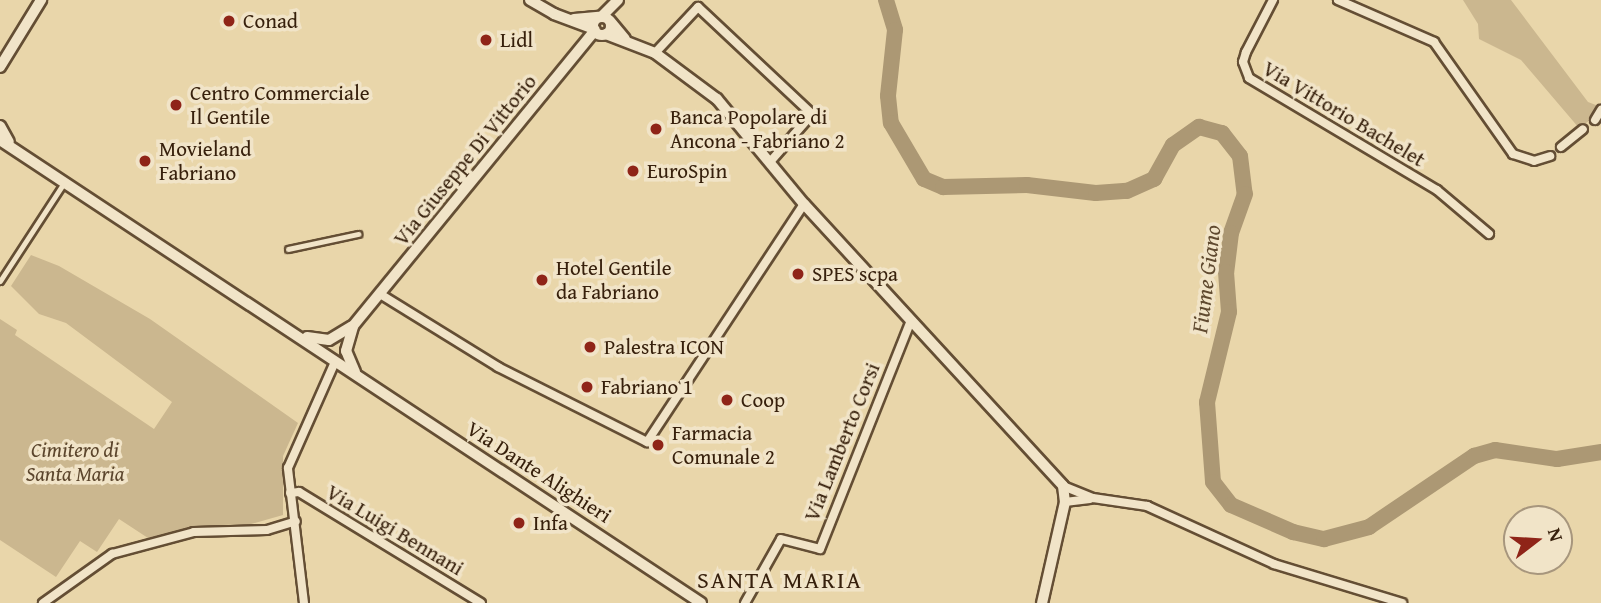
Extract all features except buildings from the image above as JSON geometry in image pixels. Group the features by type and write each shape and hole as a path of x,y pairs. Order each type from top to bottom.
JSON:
{"main road":[{"path":"599,32 617,2"},
{"path":"599,32 605,19"},
{"name":"Via Giuseppe Di Vittorio","path":"331,339 353,326 580,51 599,32"},
{"name":"Via Dante Alighieri","path":"0,126 4,141 701,603"},
{"name":"Via Giuseppe Di Vittorio","path":"346,349 353,326"},
{"name":"Via Dante Alighieri","path":"301,336 331,339 346,349"},
{"path":"331,339 331,358"},
{"path":"331,358 346,349 356,375"}],"street":[{"path":"0,67 41,0"},
{"path":"530,0 566,20 625,39 655,53 717,99 804,204 1063,486 1093,498 1147,506 1274,564 1402,603"},
{"name":"Via Vittorio Bachelet","path":"1273,0 1246,52 1243,62 1249,78 1437,190 1489,234"},
{"path":"1338,0 1434,42 1513,154 1534,161 1550,156"},
{"path":"655,53 698,7 812,114 770,162"},
{"path":"566,20 605,19 625,39"},
{"path":"566,20 580,34 580,51"},
{"path":"1595,120 1601,110"},
{"path":"1561,146 1583,130"},
{"path":"0,281 66,180"},
{"path":"380,294 498,367 647,442 804,204"},
{"path":"288,249 358,234"},
{"name":"Via Lamberto Corsi","path":"745,603 781,539 820,548 911,320"},
{"path":"304,603 296,521 290,493 292,456 331,358"},
{"path":"1042,603 1065,502 1063,486"},
{"name":"Via Luigi Bennani","path":"290,493 299,492 481,603"},
{"path":"1065,502 1093,498"},
{"path":"43,603 112,554 194,532 267,530 296,521"}],"green space":[{"path":"1463,0 1511,0 1588,102 1601,107 1593,118 1579,128 1521,60 1479,39 1478,24"},
{"name":"Cimitero di Santa Maria","path":"31,255 59,266 150,319 298,423 283,456 283,515 251,524 195,526 148,538 119,519 97,552 80,541 56,577 0,540 0,319 17,330 15,335 154,429 172,402 66,323 39,314 11,286"}],"waterway":[{"name":"Fiume Giano","path":"886,0 895,30 888,96 891,123 924,179 943,187 1027,185 1096,193 1127,191 1154,179 1173,145 1199,127 1222,133 1240,156 1245,194 1231,233 1226,272 1229,312 1207,402 1213,482 1231,505 1293,532 1324,539 1369,527 1474,456 1495,450 1557,459 1601,452"}],"place":[{"name":"Conad","path":"229,21"},
{"name":"Lidl","path":"486,40"},
{"name":"Centro Commerciale Il Gentile","path":"176,105"},
{"name":"Banca Popolare di Ancona - Fabriano 2","path":"656,129"},
{"name":"Movieland Fabriano","path":"145,161"},
{"name":"EuroSpin","path":"633,171"},
{"name":"SPES scpa","path":"798,274"},
{"name":"Hotel Gentile da Fabriano","path":"542,280"},
{"name":"Palestra ICON","path":"590,347"},
{"name":"Fabriano 1","path":"587,387"},
{"name":"Coop","path":"727,400"},
{"name":"Farmacia Comunale 2","path":"658,445"},
{"name":"Infa","path":"519,523"}],"district":[{"name":"SANTA MARIA","path":"780,580"}]}
